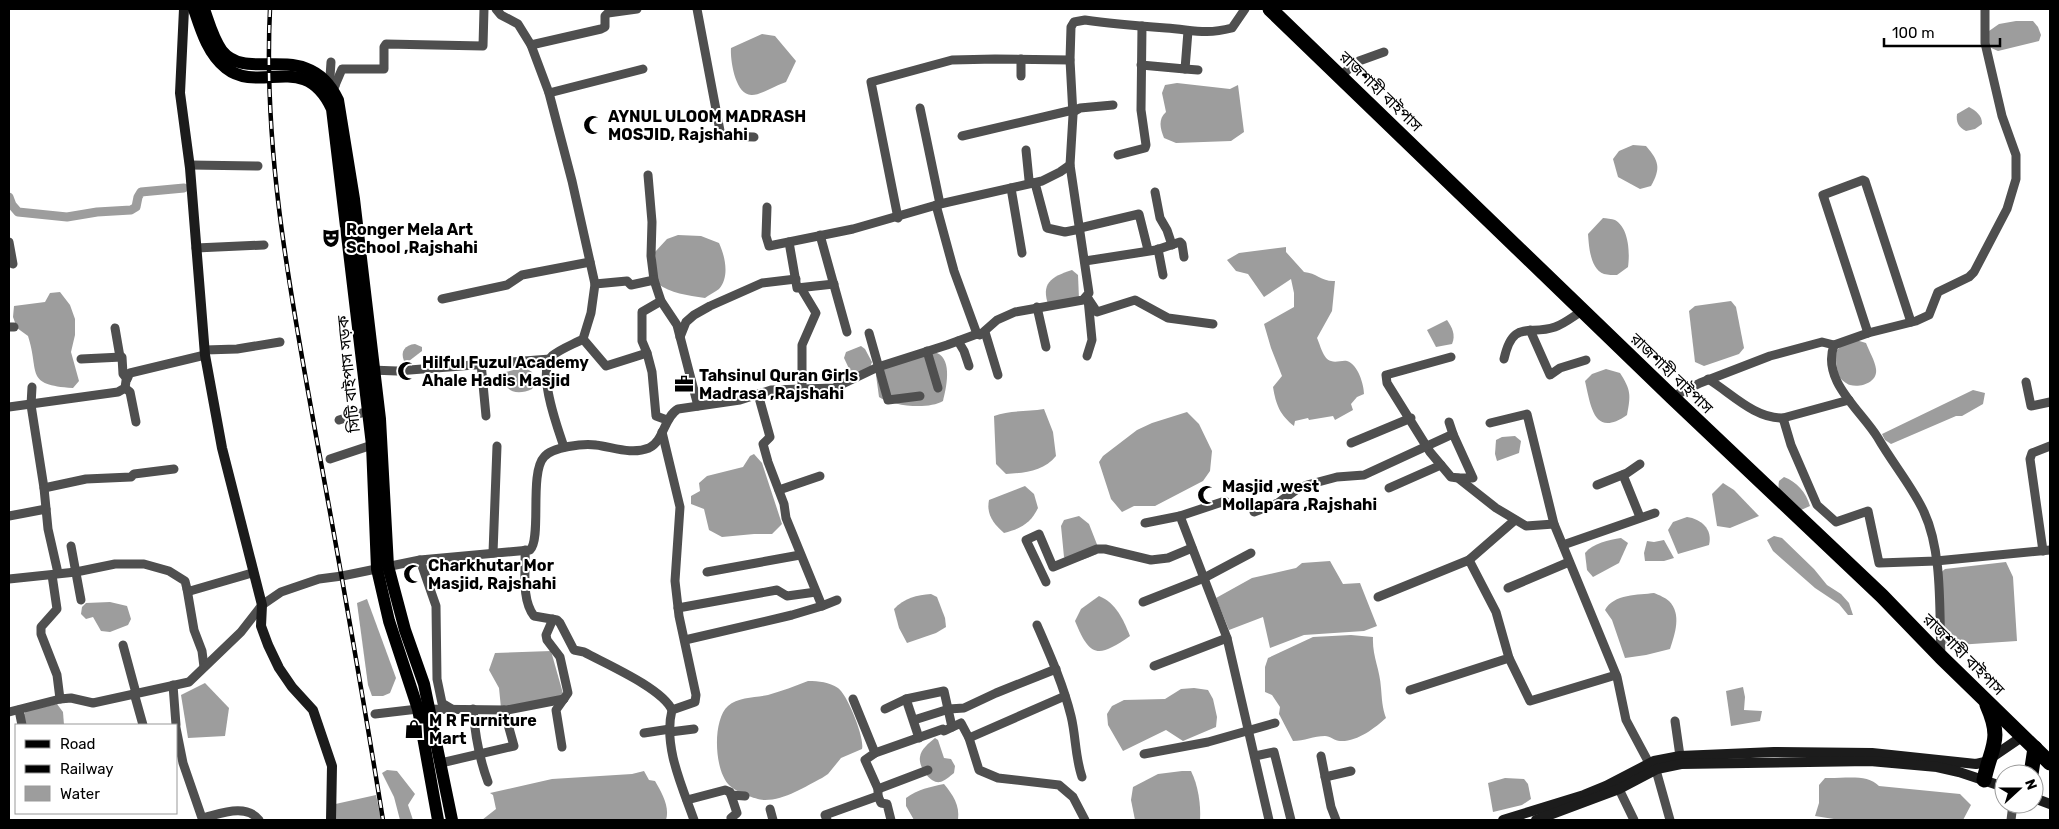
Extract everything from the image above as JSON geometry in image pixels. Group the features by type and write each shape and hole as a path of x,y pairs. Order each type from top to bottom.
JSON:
{"highway":[{"name":"রাজশাহী বাইপাস","path":"1270,9 1672,398 1875,589 1919,643 1941,657 2050,763"},
{"path":"1983,697 1991,714 1995,746 1984,780"},
{"path":"2033,764 2035,748"}],"main road":[{"name":"সিটি বাইপাস সড়ক","path":"194,9 203,37 216,59 227,69 238,75 301,77 316,86 326,96 332,109 368,371 368,411 383,568"},
{"path":"204,9 223,52 232,59 249,64 294,64 315,72 334,89 340,109 354,199 368,371 381,426 383,568 424,684 424,709 438,820"},
{"path":"424,709 441,763 452,820"}],"street":[{"path":"184,9 180,93 190,165 205,352 222,448 252,573 262,605 262,626 268,645 279,668 292,687 313,710 332,766 331,820"},
{"path":"334,89 340,72 344,68 384,68 384,47 386,44 484,46 484,9"},
{"path":"496,9 500,15 518,24 531,45 549,93 572,181 594,284 591,313 584,339 552,356 547,364 546,372 552,412 564,447"},
{"path":"531,45 601,29 605,27 605,16 608,13 637,9"},
{"path":"697,9 721,136 754,137"},
{"path":"1087,356 1092,340 1087,296 1089,293 1070,165 1073,111 1070,60 1071,27 1074,22 1085,20 1213,33 1232,28 1245,9"},
{"path":"1672,398 1708,379 1790,350 1822,342 1834,345 1929,315 1940,290 1969,277 1974,272 2007,209 2016,179 2016,155 2002,116 1986,43 1986,9"},
{"path":"1118,154 1145,148 1146,145 1141,110 1142,26"},
{"path":"1185,69 1188,31"},
{"path":"1340,76 1359,61 1384,52"},
{"path":"1021,59 1021,76"},
{"path":"898,218 871,82 952,60 1070,60"},
{"path":"331,62 330,77 334,89"},
{"path":"1141,65 1198,70"},
{"path":"549,93 644,70"},
{"path":"962,136 1080,108 1113,105"},
{"path":"920,108 938,205 954,271 998,375"},
{"path":"1026,150 1029,180 1033,183 1047,228 1065,232 1139,214 1163,275"},
{"path":"190,165 258,166"},
{"path":"767,207 766,236 769,246 853,229 898,218 938,205 1033,183 1056,175 1070,165"},
{"path":"648,175 652,222 651,256 654,280 661,301 677,325 698,406"},
{"path":"1868,333 1823,195 1858,181 1865,181 1911,322"},
{"path":"1011,188 1022,253"},
{"path":"1155,192 1160,218 1167,230 1172,245"},
{"path":"820,235 847,332"},
{"path":"9,242 13,264"},
{"path":"788,242 797,288 834,284"},
{"path":"1085,261 1153,249 1180,242 1184,256"},
{"path":"196,248 264,245"},
{"path":"442,299 507,285 522,275 590,262"},
{"path":"680,338 686,322 710,306 762,283 796,279"},
{"path":"594,284 627,281 631,285 654,280"},
{"path":"801,288 816,312 802,346 802,390"},
{"path":"9,712 60,699 71,698 93,704 189,682 241,632 262,605 281,592 319,579 420,560 532,548 541,463 547,454 564,447 594,445 616,450 652,447 672,413 678,409 740,400 780,389 834,388 878,367 981,333 1002,317 1037,307 1083,300 1087,296"},
{"path":"1087,296 1097,312 1135,300 1168,318 1214,324"},
{"path":"661,301 642,312 642,341 652,372 656,416 668,420"},
{"path":"1037,307 1046,347"},
{"path":"1504,359 1508,343 1522,330 1554,327 1582,311"},
{"path":"115,328 120,357 122,357 123,374 130,392 136,422"},
{"path":"1530,330 1550,375 1560,368 1586,360"},
{"path":"869,333 888,400 920,396"},
{"path":"584,339 606,366 647,353"},
{"path":"958,341 969,366"},
{"path":"9,407 118,392 126,384 130,374 141,370 205,352 280,342"},
{"path":"1834,345 1832,364 1837,382 1876,434 1924,511 1930,526 1936,561 1941,657"},
{"path":"928,351 938,388"},
{"path":"1449,422 1473,478 1451,477 1427,446 1411,418 1391,390 1386,375 1452,356"},
{"path":"81,359 120,357"},
{"path":"368,371 397,371 550,359"},
{"path":"482,363 486,416"},
{"path":"1708,379 1765,416 1783,418 1849,400"},
{"path":"2026,382 2031,406 2050,402"},
{"path":"32,387 31,405 55,574 57,609 41,627 41,634 57,676 60,699"},
{"path":"758,394 770,437 763,444 768,462 780,490 786,518 822,606"},
{"path":"339,420 368,411"},
{"path":"1490,423 1528,414 1554,524 1616,675 1626,720 1653,765 1670,820"},
{"path":"1351,443 1411,418"},
{"path":"1783,418 1791,445 1817,505 1836,522 1868,511 1879,563 1936,561 2047,550 2030,459 2032,453 2050,446"},
{"path":"662,432 680,507 675,581 678,608 696,696 694,702 672,710"},
{"path":"1254,512 1278,504 1307,484 1337,477 1364,475 1453,434"},
{"path":"330,459 372,445"},
{"path":"493,553 497,446"},
{"path":"1596,485 1623,475 1640,464"},
{"path":"1389,488 1441,465"},
{"path":"44,488 86,479 131,477 134,474 174,468"},
{"path":"1623,475 1640,517"},
{"path":"780,490 820,476"},
{"path":"1458,478 1496,508 1526,526 1554,524"},
{"path":"1145,523 1180,516 1225,501"},
{"path":"9,516 46,509"},
{"path":"1562,545 1655,513"},
{"path":"1180,516 1227,638 1269,820"},
{"path":"1378,597 1469,560 1515,520"},
{"path":"1046,582 1026,540 1039,534 1053,567 1097,549 1105,549 1151,560 1168,558 1192,548"},
{"path":"71,546 76,572 76,584 81,600"},
{"path":"525,550 527,600 534,616 553,619 560,623 574,650 584,652 654,690 668,701 672,710 670,730 672,755 694,820"},
{"path":"1143,602 1204,578 1251,553"},
{"path":"707,572 800,555"},
{"path":"420,560 436,606 437,679 442,703 452,709"},
{"path":"1469,560 1496,612 1509,658 1530,702 1559,691 1616,675"},
{"path":"1508,588 1569,562"},
{"path":"9,579 76,572 115,564 144,564 169,571 184,581 187,589 192,624 202,650 204,667"},
{"path":"187,589 190,591 252,573"},
{"path":"678,608 777,590 787,596 816,592"},
{"path":"685,640 792,615 837,600"},
{"path":"553,619 546,635 547,640 560,657 568,693 556,710 562,746"},
{"path":"1037,625 1056,669 1071,716 1082,777"},
{"path":"1154,666 1227,638"},
{"path":"123,645 143,724"},
{"path":"1410,690 1509,658"},
{"path":"914,720 949,709 964,708 989,695 1056,669"},
{"path":"173,685 176,724"},
{"path":"885,709 906,699 944,691 952,727"},
{"path":"969,738 1065,696"},
{"path":"375,714 424,709 504,710 564,699"},
{"path":"853,699 875,753"},
{"path":"906,699 920,738"},
{"path":"473,709 475,736 488,782"},
{"path":"18,710 22,724"},
{"path":"441,763 514,746 504,710"},
{"path":"1675,721 1680,756"},
{"path":"891,820 887,804 881,803 865,760 875,753 962,723 969,738 978,770 998,778 1059,785 1073,797 1085,820"},
{"path":"1144,754 1208,742 1275,723"},
{"path":"644,732 694,729"},
{"path":"1543,819 1617,785 1653,765 1680,756 1774,752 1872,753 1982,764 2022,736"},
{"path":"178,737 183,763 202,819 236,810 254,814 259,820"},
{"path":"1255,756 1274,752 1291,820"},
{"path":"1321,756 1331,808 1336,820"},
{"path":"1653,765 1870,761 1937,767 1994,784"},
{"path":"827,820 825,815 928,770"},
{"path":"1325,777 1351,771"},
{"path":"1503,820 1617,785"},
{"path":"1617,785 1634,820"},
{"path":"687,800 725,790 730,792 737,813 731,818 732,820"},
{"path":"731,795 745,796"},
{"path":"770,809 773,820"}],"water":[{"path":"2033,21 2041,35 2039,41 1998,51 1989,47 1989,31 1999,24"},
{"path":"762,34 775,36 796,61 786,82 759,93 746,94 741,90 735,76 731,60 731,48"},
{"path":"1177,83 1230,89 1238,85 1244,132 1231,141 1176,143 1164,138 1160,124 1166,112 1162,93 1165,85"},
{"path":"1969,107 1980,116 1982,124 1975,129 1966,131 1958,124 1957,114"},
{"path":"1633,145 1646,146 1654,156 1657,169 1651,186 1640,189 1618,177 1613,159 1619,151"},
{"path":"1603,218 1615,220 1620,224 1628,241 1628,267 1617,275 1599,271 1591,257 1588,234"},
{"path":"678,235 701,236 719,243 725,260 724,279 719,289 705,298 674,292 657,283 655,252 667,239"},
{"path":"1286,247 1286,252 1304,272 1326,280 1335,281 1332,311 1317,338 1328,360 1335,362 1347,361 1354,366 1362,380 1364,394 1357,397 1351,404 1353,410 1335,420 1333,416 1309,420 1308,418 1295,421 1294,426 1279,409 1273,387 1282,376 1264,324 1294,307 1291,279 1264,297 1248,274 1236,271 1227,260 1239,253"},
{"path":"1072,270 1078,275 1079,299 1049,307 1046,292 1049,282 1058,275"},
{"path":"60,292 70,305 75,319 75,335 71,352 79,381 73,388 47,384 40,380 35,368 28,336 17,328 13,317 14,306 45,302 50,293"},
{"path":"1731,301 1736,307 1744,348 1739,354 1704,366 1695,362 1689,311 1695,306"},
{"path":"1447,320 1453,331 1452,344 1436,347 1427,330"},
{"path":"1856,340 1866,343 1876,369 1876,374 1872,381 1859,386 1847,384 1838,376 1835,352 1843,344"},
{"path":"415,344 422,347 422,351 409,361 404,361 404,349"},
{"path":"861,346 865,349 872,362 869,371 852,375 844,358 846,352"},
{"path":"925,351 937,353 945,362 947,375 943,401 936,404 910,406 892,403 879,397 876,375 883,368"},
{"path":"524,367 532,372 535,383 532,389 521,392 512,391 506,384 506,372"},
{"path":"1606,369 1620,373 1628,388 1629,397 1627,415 1607,423 1601,421 1592,409 1585,381 1592,374"},
{"path":"1973,390 1985,393 1983,404 1962,416 1956,416 1891,444 1885,440 1882,434"},
{"path":"1044,409 1053,432 1056,456 1040,468 1027,472 1006,474 996,464 994,416"},
{"path":"1187,412 1199,424 1212,451 1210,471 1203,481 1155,506 1134,506 1122,512 1111,499 1099,462 1103,456 1137,430 1152,423"},
{"path":"1515,436 1521,441 1519,453 1497,461 1495,454 1496,440 1502,437"},
{"path":"754,454 762,463 782,524 772,534 722,537 709,530 704,509 691,504 691,496 700,491 699,483 707,476 743,467 750,456"},
{"path":"1784,477 1800,488 1810,506 1801,510 1784,499 1779,491 1779,481"},
{"path":"1723,483 1734,490 1759,516 1730,528 1717,526 1712,494"},
{"path":"1025,486 1034,494 1038,508 1032,518 1024,525 1004,533 990,515 989,500"},
{"path":"1079,516 1089,524 1098,547 1097,554 1072,561 1064,557 1061,526 1064,520"},
{"path":"1687,517 1697,520 1705,526 1709,534 1709,545 1678,554 1668,530 1673,522"},
{"path":"1774,536 1782,538 1814,569 1827,585 1841,594 1849,603 1853,615 1848,615 1839,604 1815,588 1773,551 1767,540"},
{"path":"1621,538 1628,543 1619,563 1593,577 1587,570 1585,553 1597,544"},
{"path":"1664,540 1674,558 1664,561 1645,561 1644,553 1647,541"},
{"path":"1330,561 1343,584 1360,583 1377,626 1364,631 1304,635 1270,648 1263,617 1229,630 1216,598 1252,578 1296,568 1302,563"},
{"path":"2006,562 2013,577 2017,641 1942,646 1938,575 1945,569"},
{"path":"1654,593 1669,601 1675,612 1676,624 1670,649 1625,658 1612,620 1605,610 1620,598"},
{"path":"931,594 937,597 945,618 946,627 936,633 907,643 899,628 894,609 902,602 911,598"},
{"path":"1099,596 1114,607 1122,618 1130,636 1110,648 1096,651 1085,642 1075,621 1081,609"},
{"path":"367,599 396,678 390,693 383,696 372,696 368,685 357,603"},
{"path":"110,602 127,606 131,619 128,625 110,632 101,631 93,617 86,619 81,614 82,607 86,603"},
{"path":"1351,635 1373,637 1386,718 1359,737 1346,741 1338,741 1325,736 1293,741 1279,714 1280,707 1272,695 1265,692 1265,667 1268,658 1313,637"},
{"path":"551,651 564,697 501,708 499,688 489,670 495,653"},
{"path":"808,681 827,683 835,686 842,692 858,726 862,749 841,758 828,774 822,778 780,798 761,800 730,786 721,770 717,746 719,722 728,706 737,701 768,695"},
{"path":"205,683 229,708 225,736 188,738 181,695"},
{"path":"1743,687 1745,697 1744,710 1762,711 1760,721 1731,726 1726,691"},
{"path":"1181,689 1208,690 1213,699 1217,717 1216,727 1183,741 1166,730 1123,751 1108,725 1107,714 1112,706 1124,700 1165,699"},
{"path":"57,704 63,712 64,724 24,724 23,716 26,711"},
{"path":"935,738 938,740 944,758 951,759 955,766 954,773 946,780 940,782 932,780 926,774 920,761 924,749"},
{"path":"387,770 397,771 415,794 408,805 413,820 400,820 394,797 382,773"},
{"path":"644,771 649,780 655,781 663,795 667,810 666,820 482,820 496,809 493,795 490,793 552,779 632,774"},
{"path":"1191,771 1193,776 1198,795 1200,820 1135,820 1131,800 1133,787 1158,774"},
{"path":"1505,778 1524,779 1528,784 1531,799 1522,805 1493,812 1488,783"},
{"path":"1825,778 1861,778 1868,779 1879,786 1960,794 1971,805 1963,820 1840,820 1815,816 1819,803 1819,785"},
{"path":"944,784 955,800 958,820 914,820 906,806 906,798 920,790"},
{"path":"376,795 381,820 335,820 331,805"}],"waterway":[{"path":"9,197 12,205 18,212 67,217 97,212 131,210 136,207 141,192 184,188"}],"railway":[{"path":"270,9 271,115 280,221 296,326 383,820"}],"place":[{"name":"AYNUL ULOOM MADRASH MOSJID, Rajshahi","path":"593,125"},
{"name":"Ronger Mela Art School ,Rajshahi","path":"331,238"},
{"name":"Hilful Fuzul Academy Ahale Hadis Masjid","path":"407,371"},
{"name":"Tahsinul Quran Girls Madrasa ,Rajshahi","path":"684,384"},
{"name":"Masjid ,west Mollapara ,Rajshahi","path":"1207,495"},
{"name":"Charkhutar Mor Masjid, Rajshahi","path":"413,574"},
{"name":"M R Furniture Mart","path":"414,729"}]}
